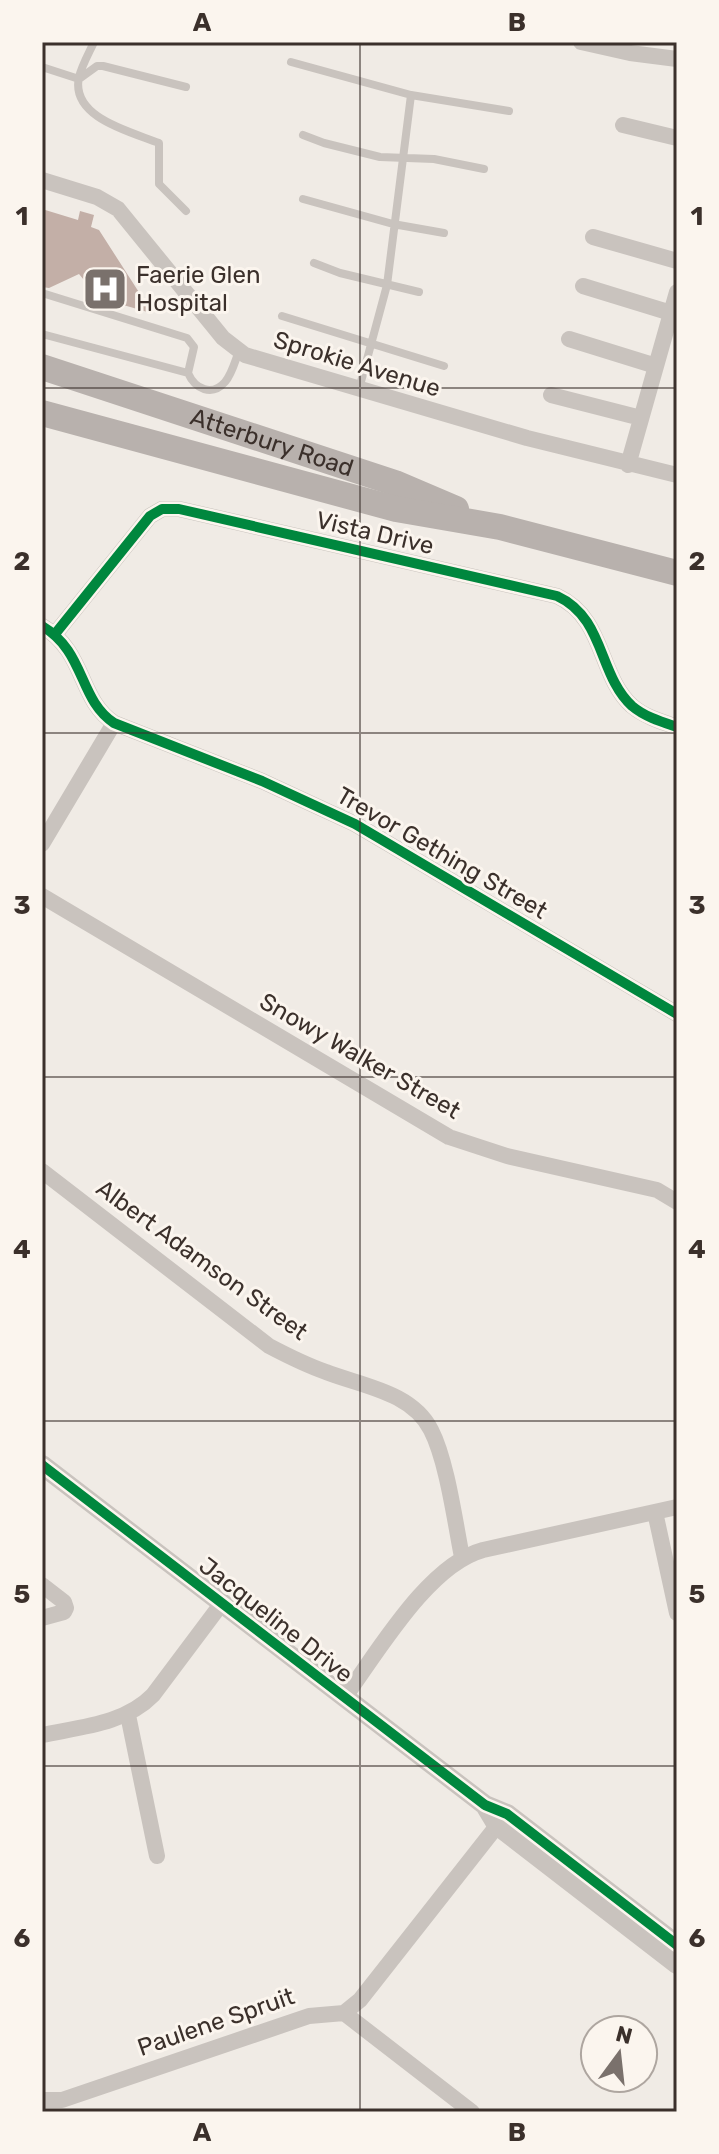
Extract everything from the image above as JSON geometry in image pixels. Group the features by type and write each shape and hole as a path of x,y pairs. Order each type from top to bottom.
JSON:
{"main road":[{"name":"Atterbury Road","path":"42,367 395,483 500,527"},
{"name":"Atterbury Road","path":"42,413 396,509 500,527 677,573"}],"street":[{"path":"581,42 677,59"},
{"path":"623,125 677,138"},
{"name":"Sprokie Avenue","path":"42,180 97,197 118,209 223,338 252,358 628,465 677,475"},
{"path":"593,237 677,261"},
{"path":"583,286 671,313"},
{"path":"628,465 677,292"},
{"path":"569,339 656,366"},
{"path":"551,395 641,418"},
{"name":"Vista Drive","path":"48,630 150,516 162,509 179,509 557,596 576,607 588,623 629,703 652,718 677,727"},
{"path":"42,844 114,723 99,710 73,655 48,630"},
{"name":"Trevor Gething Street","path":"114,723 262,781 355,824 677,1014"},
{"name":"Snowy Walker Street","path":"42,896 449,1137 507,1156 674,1194"},
{"name":"Albert Adamson Street","path":"42,1171 269,1346 309,1366 399,1398 413,1408 427,1423 436,1441 462,1557"},
{"name":"Jacqueline Drive","path":"42,1465 485,1805 677,1964"},
{"path":"344,1698 428,1586 462,1557 677,1507"},
{"path":"655,1512 677,1613"},
{"path":"42,1585 64,1602 66,1608 64,1612 42,1618"},
{"path":"42,1735 128,1715 153,1695 222,1603"},
{"path":"128,1715 157,1856"},
{"path":"472,2112 344,2013 360,2000 502,1819"},
{"name":"Jacqueline Drive","path":"502,1819 677,1945"},
{"name":"Paulene Spruit","path":"42,2100 62,2100 309,2016 344,2013"}],"lane":[{"path":"94,42 79,79 80,94 89,110 101,119 159,143 159,184 186,211"},
{"path":"291,62 411,95 509,111"},
{"path":"42,67 79,79 103,66 186,87"},
{"path":"359,390 387,285 411,95"},
{"path":"303,135 364,154 403,160 434,159 484,169"},
{"path":"303,199 393,224 444,233"},
{"path":"314,263 340,273 419,292"},
{"path":"42,293 187,338 194,347 188,373"},
{"path":"282,316 444,366"},
{"path":"42,334 188,373 200,389 215,388 226,381 239,351"}],"building":[{"path":"42,209 78,220 80,211 94,215 91,227 99,230 151,313 99,298 79,274 49,288 42,287"}],"cycle path":[{"path":"55,634 150,516 162,509 179,509 557,596 584,618 613,679 632,706 677,727"},
{"path":"42,626 67,649 94,701 114,723 262,781 355,824 677,1014"},
{"path":"42,1465 485,1805 507,1814 677,1945"}],"place":[{"name":"Faerie Glen Hospital","path":"105,289"}]}
